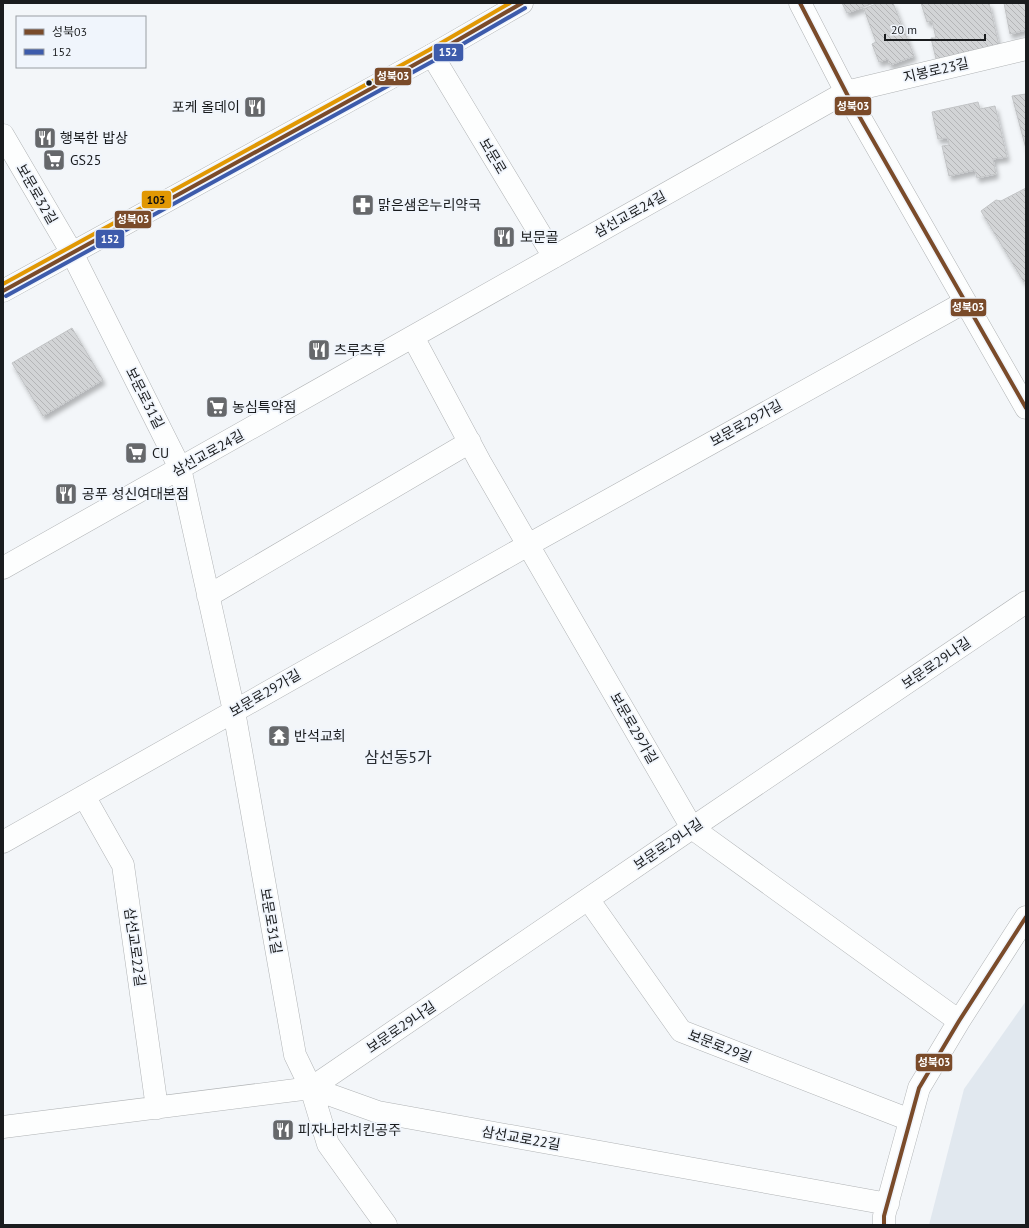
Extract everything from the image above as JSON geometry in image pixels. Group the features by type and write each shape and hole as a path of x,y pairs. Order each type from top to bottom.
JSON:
{"street":[{"path":"3,291 432,55 522,3"},
{"path":"800,3 846,92 1026,408"},
{"name":"지봉로23길","path":"846,92 1026,49"},
{"name":"보문로","path":"432,55 554,257"},
{"name":"삼선교로24길","path":"3,568 846,92"},
{"name":"보문로32길","path":"3,135 72,253"},
{"name":"보문로31길","path":"72,253 180,468 234,711 295,1055 311,1088 328,1144 386,1225"},
{"name":"보문로29가길","path":"3,842 528,544 965,302"},
{"path":"413,337 528,544"},
{"path":"208,596 470,442"},
{"name":"보문로29가길","path":"528,544 692,828"},
{"name":"보문로29나길","path":"311,1088 1026,602"},
{"name":"삼선교로22길","path":"84,796 124,865 157,1108"},
{"path":"692,828 959,1021"},
{"name":"보문로29길","path":"588,899 681,1031 910,1120"},
{"path":"884,1225 884,1216 919,1088 959,1021 1026,917"},
{"name":"삼선교로22길","path":"3,1127 311,1088 378,1112 888,1204"}],"shaded area":[{"path":"1026,1001 1026,1225 929,1225 964,1089"}],"building":[{"path":"842,3 874,3 847,13"},
{"path":"878,3 893,3 914,56 890,65 888,59 879,62 872,44 876,42 864,9"},
{"path":"921,3 989,3 1000,50 937,63 931,38 936,38 932,21 927,22"},
{"path":"1004,3 1026,3 1026,30 1010,34"},
{"path":"1026,94 1026,149 1012,96"},
{"path":"978,102 980,109 995,106 1007,157 993,159 996,174 977,178 975,170 949,176 942,146 949,145 948,138 938,139 932,112"},
{"path":"1026,188 1026,281 1024,282 981,211 996,200 1001,201"},
{"path":"72,328 103,380 43,416 12,363"}],"transit line":[{"name":"103","path":"3,284 429,50 510,3"},
{"name":"성북03","path":"3,291 432,55 522,3"},
{"name":"성북03","path":"800,3 850,100 1026,408"},
{"name":"152","path":"6,296 435,60 525,8"},
{"name":"성북03","path":"884,1225 884,1216 919,1088 959,1021 1026,917"}],"place":[{"name":"포케 올데이","path":"255,107"},
{"name":"행복한 밥상","path":"45,138"},
{"name":"GS25","path":"54,160"},
{"name":"맑은샘온누리약국","path":"363,205"},
{"name":"보문골","path":"504,237"},
{"name":"츠루츠루","path":"319,350"},
{"name":"농심특약점","path":"217,407"},
{"name":"CU","path":"136,453"},
{"name":"공푸 성신여대본점","path":"66,494"},
{"name":"반석교회","path":"279,736"},
{"name":"피자나라치킨공주","path":"283,1130"}],"district":[{"name":"삼선동5가","path":"398,757"}]}
